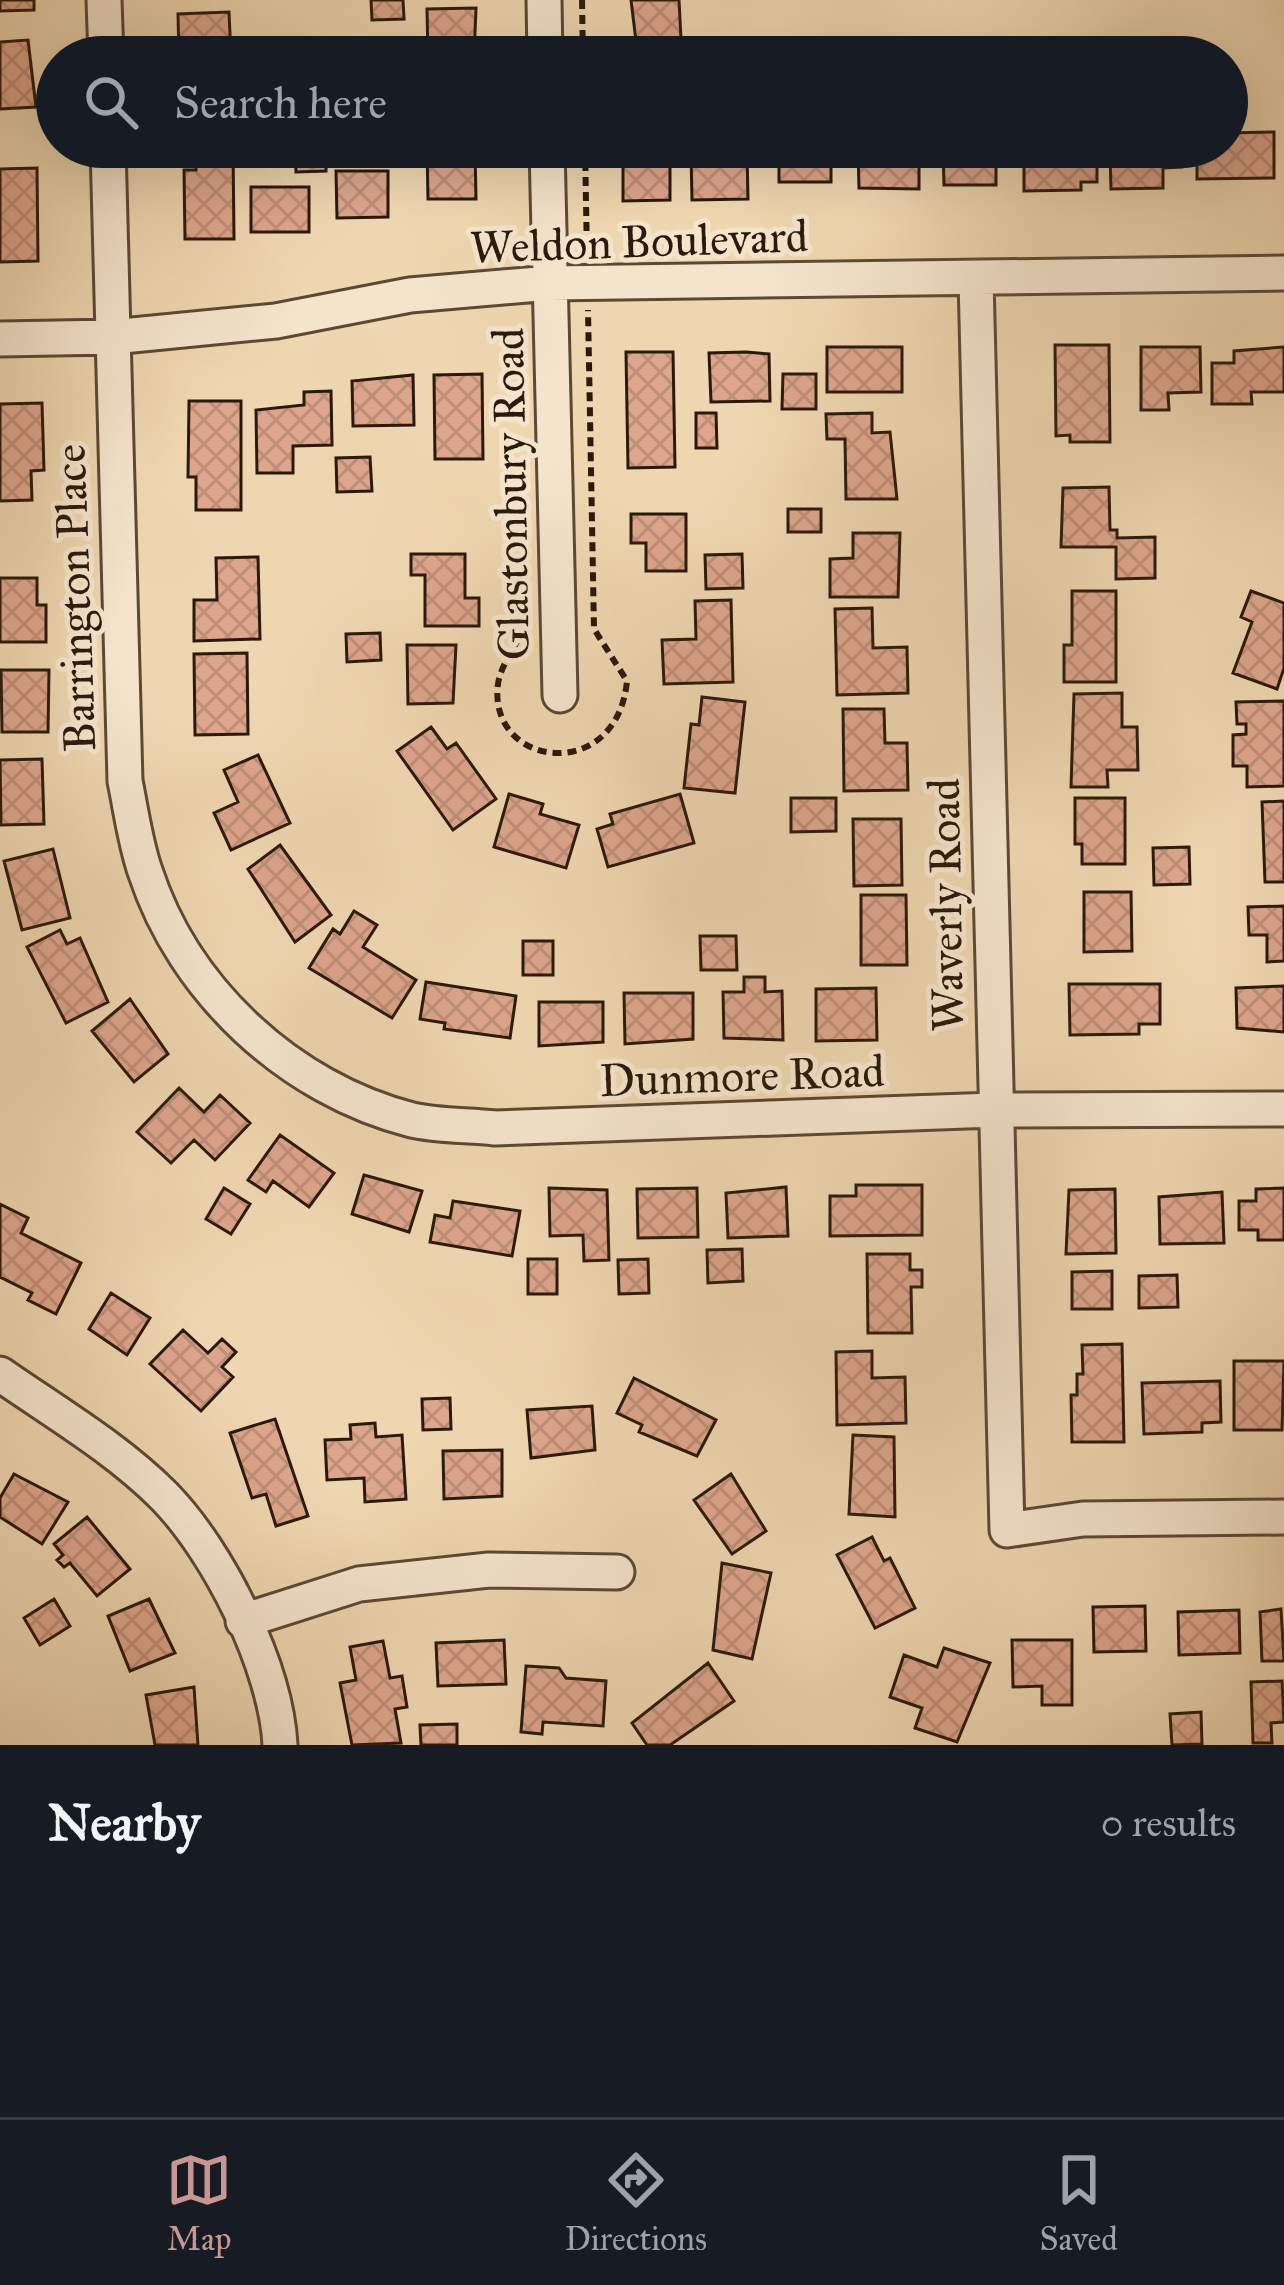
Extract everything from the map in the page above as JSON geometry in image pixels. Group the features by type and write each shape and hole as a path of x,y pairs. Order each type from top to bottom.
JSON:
{"street":[{"path":"104,0 105,36"},
{"path":"544,0 545,36"},
{"name":"Barrington Place","path":"108,168 125,781 145,872 176,942 213,996 236,1016"},
{"name":"Glastonbury Road","path":"548,168 560,695"},
{"name":"Weldon Boulevard","path":"0,339 112,337 276,320 410,296 550,283 1284,273"},
{"name":"Waverly Road","path":"976,279 1006,1529 1083,1519 1284,1517"},
{"name":"Dunmore Road","path":"236,1016 273,1051 336,1091 413,1120 495,1128 994,1110 1284,1108"},
{"path":"0,1374 114,1453 166,1499 205,1552 269,1677 280,1745"},
{"path":"243,1621 358,1584 489,1570 617,1572"}],"path":[{"path":"582,0 583,36"}],"building":[{"path":"0,0 34,0 34,10 0,11"},
{"path":"371,0 403,0 404,19 372,20"},
{"path":"631,0 679,0 681,36 635,36"},
{"path":"476,8 475,36 428,36 427,9"},
{"path":"229,12 230,36 179,36 178,14"},
{"path":"28,40 36,107 0,109 0,42"},
{"path":"1274,132 1274,178 1197,179 1197,168 1248,168 1248,133"},
{"path":"37,168 38,261 0,262 0,169"},
{"path":"233,168 234,239 185,239 184,170"},
{"path":"296,168 326,168 326,171 296,172"},
{"path":"427,168 475,168 476,199 428,199"},
{"path":"623,168 670,168 670,200 623,201"},
{"path":"691,168 747,168 748,199 692,200"},
{"path":"779,168 831,168 831,182 779,182"},
{"path":"859,168 919,168 919,189 859,188"},
{"path":"944,168 996,168 996,185 944,185"},
{"path":"1024,168 1097,168 1097,182 1081,182 1081,190 1024,191"},
{"path":"1110,168 1163,168 1163,188 1111,189"},
{"path":"336,171 388,171 388,217 337,218"},
{"path":"251,187 309,187 309,232 251,232"},
{"path":"1055,345 1109,345 1110,442 1070,442 1070,435 1056,436"},
{"path":"827,347 902,347 902,392 827,392"},
{"path":"1141,347 1200,347 1201,392 1168,393 1169,410 1141,410"},
{"path":"1284,347 1284,392 1251,392 1252,404 1212,404 1212,363 1234,363 1234,351"},
{"path":"626,352 673,352 675,467 628,468"},
{"path":"709,353 769,354 770,401 711,402"},
{"path":"482,374 483,459 435,459 434,375"},
{"path":"783,374 816,374 816,409 782,409"},
{"path":"413,375 414,425 353,426 352,381"},
{"path":"331,391 332,445 293,446 293,473 257,473 256,410 304,405 304,392"},
{"path":"189,401 241,401 241,510 196,510 196,477 188,477"},
{"path":"42,403 44,470 31,471 32,500 0,501 0,404"},
{"path":"696,413 716,413 717,448 696,448"},
{"path":"872,413 872,433 890,432 897,499 846,499 845,439 827,439 826,414"},
{"path":"370,457 372,491 337,492 336,458"},
{"path":"1109,487 1110,530 1117,530 1117,538 1155,537 1155,578 1116,579 1116,547 1061,547 1063,488"},
{"path":"788,509 821,509 821,532 788,532"},
{"path":"631,514 686,514 686,571 646,571 646,543 631,543"},
{"path":"853,533 900,533 898,597 830,597 830,559 853,558"},
{"path":"411,554 465,554 465,598 479,598 479,626 425,626 425,575 411,575"},
{"path":"742,554 743,588 706,589 705,555"},
{"path":"258,557 260,639 194,641 194,600 217,600 216,558"},
{"path":"0,578 37,578 37,605 46,605 46,642 0,642"},
{"path":"1072,591 1116,591 1116,682 1064,682 1064,645 1072,645"},
{"path":"1251,591 1284,603 1284,668 1277,689 1233,673 1252,622 1241,617"},
{"path":"731,600 733,682 664,684 662,640 696,639 695,601"},
{"path":"872,608 873,648 907,647 908,693 837,695 835,609"},
{"path":"380,633 381,660 347,662 346,634"},
{"path":"407,645 456,645 453,703 408,704"},
{"path":"247,653 248,734 195,735 194,654"},
{"path":"1,670 49,670 48,732 2,732"},
{"path":"1122,693 1122,727 1137,727 1138,770 1107,770 1108,787 1071,787 1074,694"},
{"path":"702,697 745,702 735,793 684,788 691,724 699,725"},
{"path":"1284,701 1284,786 1247,787 1247,766 1233,766 1233,735 1246,734 1246,724 1237,724 1236,702"},
{"path":"843,709 884,709 885,743 907,743 908,790 844,791"},
{"path":"431,727 447,749 456,743 496,799 453,830 397,751"},
{"path":"258,755 290,823 231,850 214,813 238,802 224,770"},
{"path":"42,759 44,824 1,825 0,760"},
{"path":"509,794 543,804 540,814 579,825 566,868 494,847"},
{"path":"680,794 694,843 608,867 597,829 613,824 610,814"},
{"path":"791,798 836,798 836,831 791,832"},
{"path":"1075,798 1125,798 1125,864 1082,864 1082,844 1075,844"},
{"path":"1284,801 1284,882 1265,882 1262,802"},
{"path":"853,819 901,819 902,885 854,886"},
{"path":"280,845 331,915 295,942 248,869"},
{"path":"1189,847 1190,884 1154,885 1153,848"},
{"path":"53,849 70,918 22,930 4,861"},
{"path":"1084,892 1131,892 1132,951 1084,952"},
{"path":"861,895 906,895 907,965 861,965"},
{"path":"1284,906 1284,961 1267,962 1267,935 1249,935 1248,907"},
{"path":"354,911 377,925 363,947 416,980 392,1018 309,968 333,929 340,934"},
{"path":"60,930 67,944 80,938 108,1002 66,1023 27,947"},
{"path":"700,936 736,936 737,970 701,970"},
{"path":"523,941 553,941 553,975 523,975"},
{"path":"744,977 765,977 765,992 782,991 783,1040 724,1038 723,992 744,992"},
{"path":"426,982 516,996 510,1038 444,1029 445,1023 420,1019"},
{"path":"1069,984 1160,984 1160,1024 1139,1024 1139,1034 1070,1035"},
{"path":"1284,986 1284,1032 1237,1028 1236,988"},
{"path":"876,988 877,1040 816,1041 816,989"},
{"path":"624,993 693,993 693,1039 625,1044"},
{"path":"130,999 168,1054 134,1082 92,1031"},
{"path":"539,1002 603,1002 603,1042 539,1046"},
{"path":"179,1088 204,1112 220,1095 250,1123 215,1160 194,1140 171,1163 137,1132"},
{"path":"280,1135 334,1173 309,1207 273,1181 266,1192 248,1180"},
{"path":"364,1175 422,1191 409,1232 352,1214"},
{"path":"856,1185 922,1185 922,1235 830,1236 830,1196 856,1196"},
{"path":"786,1187 788,1236 728,1238 726,1193"},
{"path":"224,1188 250,1204 231,1234 206,1219"},
{"path":"549,1188 607,1190 609,1260 584,1261 583,1235 550,1236"},
{"path":"697,1188 698,1237 638,1238 637,1189"},
{"path":"1284,1188 1284,1240 1258,1240 1258,1230 1239,1230 1239,1201 1256,1201 1256,1189"},
{"path":"1115,1189 1116,1253 1066,1254 1069,1190"},
{"path":"1222,1192 1224,1243 1160,1244 1159,1197"},
{"path":"453,1201 520,1211 512,1256 430,1242 435,1215 450,1218"},
{"path":"0,1204 28,1218 21,1233 81,1263 56,1314 28,1300 32,1293 0,1277"},
{"path":"742,1249 743,1281 708,1283 707,1250"},
{"path":"867,1254 910,1254 910,1270 922,1270 922,1287 911,1287 912,1333 868,1333"},
{"path":"528,1259 557,1259 557,1294 528,1294"},
{"path":"648,1259 649,1293 619,1294 618,1260"},
{"path":"1112,1271 1112,1309 1072,1309 1072,1272"},
{"path":"1177,1275 1178,1307 1139,1308 1139,1276"},
{"path":"111,1293 150,1318 127,1355 89,1329"},
{"path":"183,1330 208,1353 222,1339 236,1352 222,1367 233,1377 201,1411 150,1364"},
{"path":"1122,1344 1124,1442 1072,1442 1071,1395 1077,1395 1077,1374 1083,1374 1082,1345"},
{"path":"872,1351 872,1378 905,1377 906,1423 837,1425 836,1352"},
{"path":"1234,1361 1284,1361 1282,1430 1234,1430"},
{"path":"634,1378 716,1420 697,1456 639,1432 642,1425 617,1413"},
{"path":"1220,1381 1221,1422 1202,1423 1202,1432 1144,1434 1142,1383"},
{"path":"450,1398 451,1429 423,1430 422,1399"},
{"path":"592,1406 595,1450 531,1458 527,1410"},
{"path":"275,1419 308,1516 276,1526 266,1494 252,1498 230,1433"},
{"path":"375,1423 376,1437 402,1435 406,1499 365,1502 364,1478 327,1480 325,1440 351,1439 350,1425"},
{"path":"853,1435 894,1437 895,1517 849,1514"},
{"path":"502,1450 502,1496 444,1499 443,1451"},
{"path":"14,1474 68,1502 42,1544 0,1517 0,1498"},
{"path":"731,1474 766,1531 732,1554 694,1500"},
{"path":"87,1517 130,1569 97,1596 70,1563 64,1567 57,1560 63,1555 54,1544"},
{"path":"872,1537 884,1561 890,1558 915,1608 875,1628 837,1555"},
{"path":"722,1563 771,1573 752,1659 713,1650"},
{"path":"54,1599 70,1626 40,1645 24,1618"},
{"path":"149,1599 175,1653 130,1671 108,1616"},
{"path":"1145,1606 1146,1651 1094,1652 1093,1607"},
{"path":"1281,1609 1284,1661 1262,1661 1260,1612"},
{"path":"1239,1610 1240,1653 1179,1655 1178,1612"},
{"path":"504,1640 506,1684 438,1686 436,1643"},
{"path":"1012,1640 1072,1640 1072,1705 1042,1705 1042,1686 1013,1687"},
{"path":"383,1641 390,1678 402,1676 407,1707 395,1709 401,1743 352,1745 340,1683 356,1680 350,1647"},
{"path":"944,1648 990,1663 957,1742 915,1728 922,1708 890,1697 904,1655 937,1667"},
{"path":"708,1663 734,1701 670,1745 647,1745 632,1723"},
{"path":"526,1666 559,1668 566,1678 606,1681 603,1726 543,1722 542,1734 521,1732"},
{"path":"1282,1681 1284,1722 1271,1723 1272,1743 1253,1743 1251,1682"},
{"path":"194,1687 198,1745 155,1745 146,1695"},
{"path":"1201,1712 1202,1744 1172,1745 1170,1714"},
{"path":"457,1724 457,1745 421,1745 420,1725"}]}
